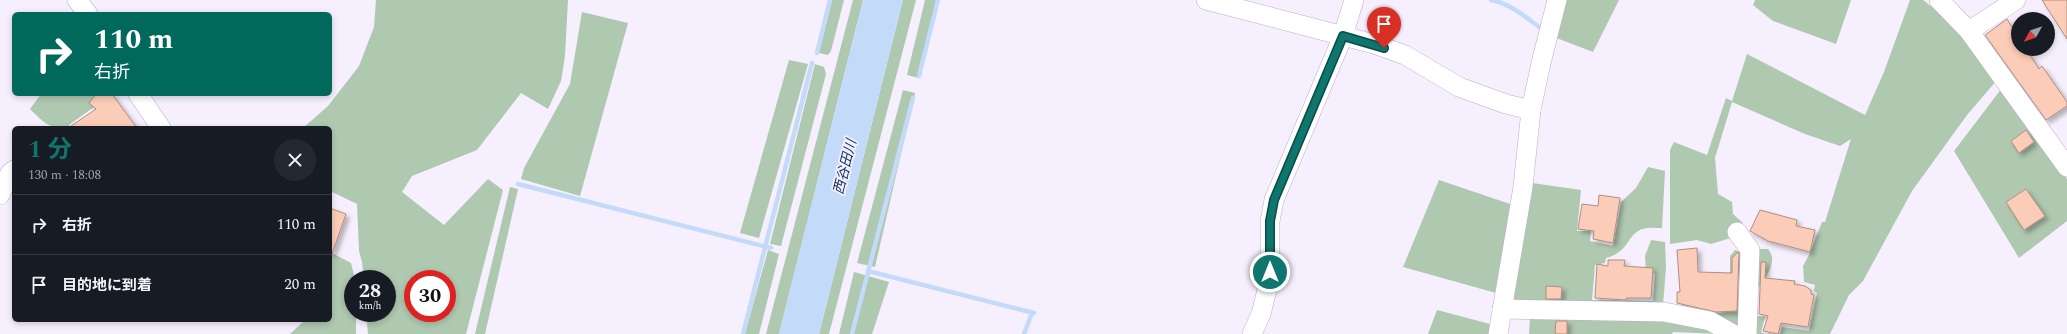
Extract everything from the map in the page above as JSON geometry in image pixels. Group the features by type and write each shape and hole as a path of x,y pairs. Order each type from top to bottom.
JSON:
{"street":[{"path":"76,0 86,12"},
{"path":"1206,0 1374,44 1405,56 1460,87 1506,104 1532,110"},
{"path":"1252,334 1261,314 1270,272 1270,221 1274,200 1343,36 1354,0"},
{"path":"1498,334 1523,187 1532,110 1541,63 1557,0"},
{"path":"1939,0 1969,31 2067,167"},
{"path":"1969,31 2016,0"},
{"path":"139,96 160,126"},
{"path":"0,195 12,172"},
{"path":"1737,232 1750,250 1746,334"},
{"path":"1502,309 1664,312 1710,320 1734,334"}],"green space":[{"path":"376,0 568,0 565,56 561,81 548,109 521,93 477,150 412,176 402,192 444,225 488,179 503,190 466,334 368,334 367,322 396,322 396,270 363,270 359,251 357,204 332,192 332,126 305,126 328,106 359,66 374,27"},
{"path":"832,0 844,0 831,51 828,55 819,53"},
{"path":"853,0 863,0 779,334 766,334"},
{"path":"903,0 916,0 829,334 819,334"},
{"path":"925,0 939,0 919,78 907,75"},
{"path":"1565,0 1619,0 1593,52 1554,37"},
{"path":"1755,0 1851,0 1836,44 1773,21 1753,5"},
{"path":"1910,0 1923,0 1952,23 1997,80 1967,115 1912,191 1863,281 1849,295 1830,334 1780,334 1782,327 1809,331 1817,293 1814,291 1815,285 1804,282 1803,266 1822,222 1825,222 1851,139 1840,146 1805,134 1732,102 1715,158 1718,194 1732,202 1733,214 1743,223 1734,237 1711,244 1697,240 1670,244 1670,150 1674,142 1707,155 1726,98 1732,101 1747,54 1865,115 1884,72"},
{"path":"582,12 628,23 580,196 521,179 524,168 570,84"},
{"path":"789,60 808,64 759,238 740,233"},
{"path":"815,64 824,67 826,74 781,246 770,244"},
{"path":"2002,88 2067,179 2067,221 2019,258 1954,151","holes":["2026,130 2034,142 2019,153 2011,141","2026,189 2045,217 2024,229 2006,202"]},
{"path":"903,90 915,93 875,267 857,263"},
{"path":"40,96 109,96 69,126 52,126 47,124 30,109"},
{"path":"1648,167 1665,171 1662,228 1647,228 1638,231 1620,252 1606,258 1605,263 1595,265 1592,300 1653,301 1655,274 1646,272 1645,256 1651,240 1665,242 1666,267 1663,306 1518,304 1508,295 1532,183 1581,190 1577,231 1591,231 1590,241 1613,246 1621,202 1636,188"},
{"path":"1439,180 1513,205 1496,293 1403,267"},
{"path":"510,187 518,189 485,334 475,334"},
{"path":"1768,249 1771,253 1772,262 1763,285 1758,287 1754,315 1765,317 1761,332 1765,334 1752,334 1754,251"},
{"path":"768,250 779,254 759,334 745,334"},
{"path":"1735,250 1746,254 1747,316 1742,329 1714,316 1674,308 1721,313 1721,303 1738,304 1742,302 1742,275 1730,275 1730,256"},
{"path":"332,253 351,263 353,270 344,270 344,322 356,322 356,334 290,334 303,322 332,322"},
{"path":"854,272 889,282 872,334 839,334"},
{"path":"1437,310 1490,324 1489,334 1428,334"},
{"path":"1530,317 1657,321 1714,330 1720,334 1673,332 1672,334 1529,334"}],"water":[{"name":"西谷田川","path":"863,0 903,0 819,334 779,334"}],"building":[{"path":"2042,0 2067,0 2067,39 2055,20 2055,12 2050,12"},
{"path":"2007,19 2011,26 2011,56 2031,56 2039,69 2042,66 2067,102 2067,106 2046,120 1985,35"},
{"path":"94,96 113,96 136,126 71,126 96,109 89,103"},
{"path":"2026,130 2034,142 2019,153 2011,141"},
{"path":"2026,189 2045,216 2024,230 2006,202"},
{"path":"1599,195 1620,198 1613,243 1593,239 1594,231 1578,229 1582,204 1598,206"},
{"path":"332,209 346,214 332,254"},
{"path":"1760,210 1797,220 1796,226 1815,230 1810,252 1768,241 1750,231"},
{"path":"1697,248 1698,272 1732,273 1732,258 1738,252 1739,253 1737,311 1716,312 1677,303 1677,292 1680,292 1677,250"},
{"path":"1608,260 1625,260 1624,266 1653,268 1651,298 1626,298 1626,300 1595,298 1597,264 1608,266"},
{"path":"1761,262 1766,262 1765,278 1795,281 1794,284 1805,286 1811,290 1811,294 1814,295 1808,327 1781,323 1778,334 1763,331 1768,316 1759,314"},
{"path":"1546,286 1562,287 1561,299 1546,299"},
{"path":"1556,321 1567,321 1567,334 1555,334"}],"waterway":[{"path":"817,53 830,0"},
{"path":"919,76 938,0"},
{"path":"1491,0 1505,4 1512,8 1543,30"},
{"path":"743,334 812,63"},
{"path":"852,334 913,98"},
{"path":"518,184 771,248"},
{"path":"868,271 1034,313"},
{"path":"1024,334 1032,313"}],"route":[{"path":"1270,272 1270,221 1274,200 1343,36 1384,48"}]}
